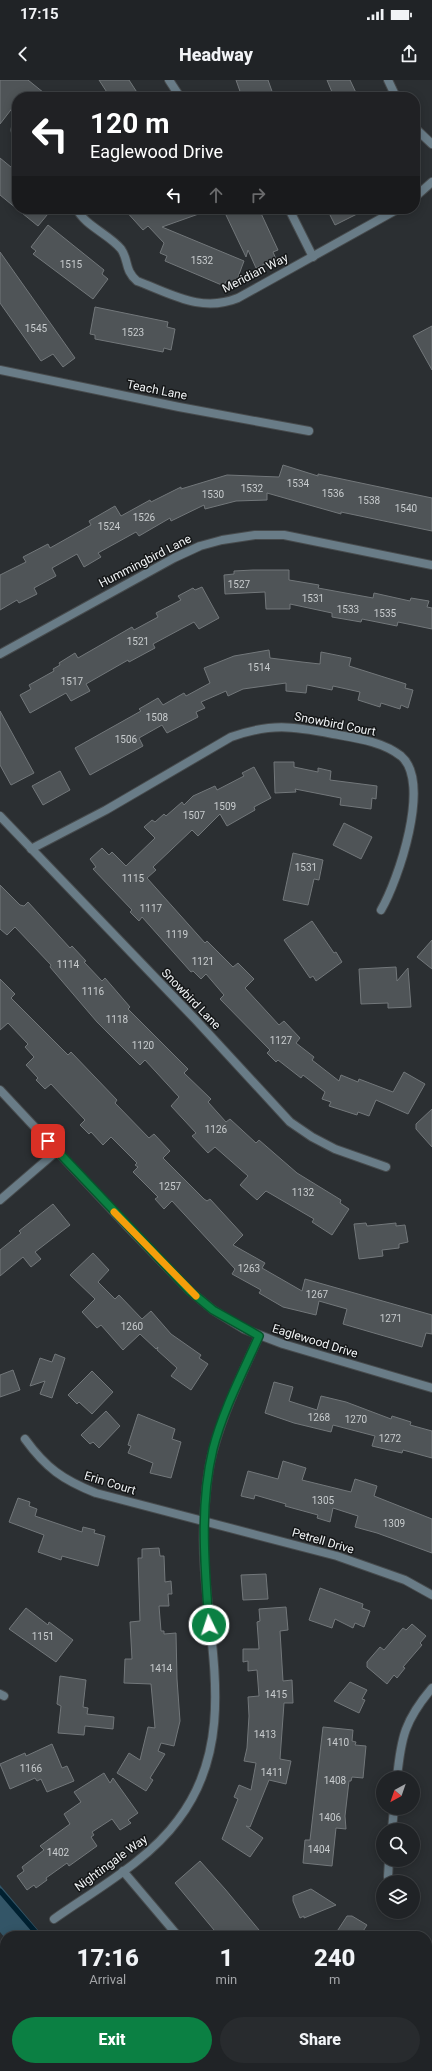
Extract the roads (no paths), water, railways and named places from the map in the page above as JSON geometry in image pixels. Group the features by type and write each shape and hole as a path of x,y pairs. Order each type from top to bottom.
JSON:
{"street":[{"path":"169,80 177,92"},
{"path":"388,80 394,92"},
{"path":"420,133 432,144"},
{"path":"420,193 432,182"},
{"name":"Meridian Way","path":"81,214 121,249 125,257 127,268 137,281 197,304 212,305 227,303 389,214"},
{"path":"291,214 312,256"},
{"name":"Teach Lane","path":"0,370 179,407 309,431"},
{"name":"Hummingbird Lane","path":"0,654 174,558 200,546 222,540 255,535 295,536 432,565"},
{"name":"Snowbird Court","path":"31,849 106,810 231,737 251,730 268,727 294,727 368,741 402,756 410,769 415,784 416,799 407,849 398,876 381,910"},
{"name":"Snowbird Lane","path":"0,816 195,1019 290,1122 312,1137 335,1149 386,1167"},
{"name":"Eaglewood Drive","path":"0,1090 190,1291 213,1310 259,1336 432,1388"},
{"path":"0,1200 57,1151"},
{"name":"Nightingale Way","path":"54,1919 123,1871 160,1841 178,1820 201,1783 209,1758 214,1734 217,1702 216,1670 210,1639 203,1541 213,1449 222,1421 259,1336"},
{"name":"Erin Court","path":"25,1439 38,1457 54,1472 72,1484 96,1493 204,1521"},
{"name":"Petrell Drive","path":"204,1521 337,1556 404,1580 432,1595"},
{"path":"398,1771 401,1744 407,1725 417,1707 432,1688"},
{"path":"123,1871 174,1931"}],"waterway":[{"path":"0,1891 35,1931"}]}
